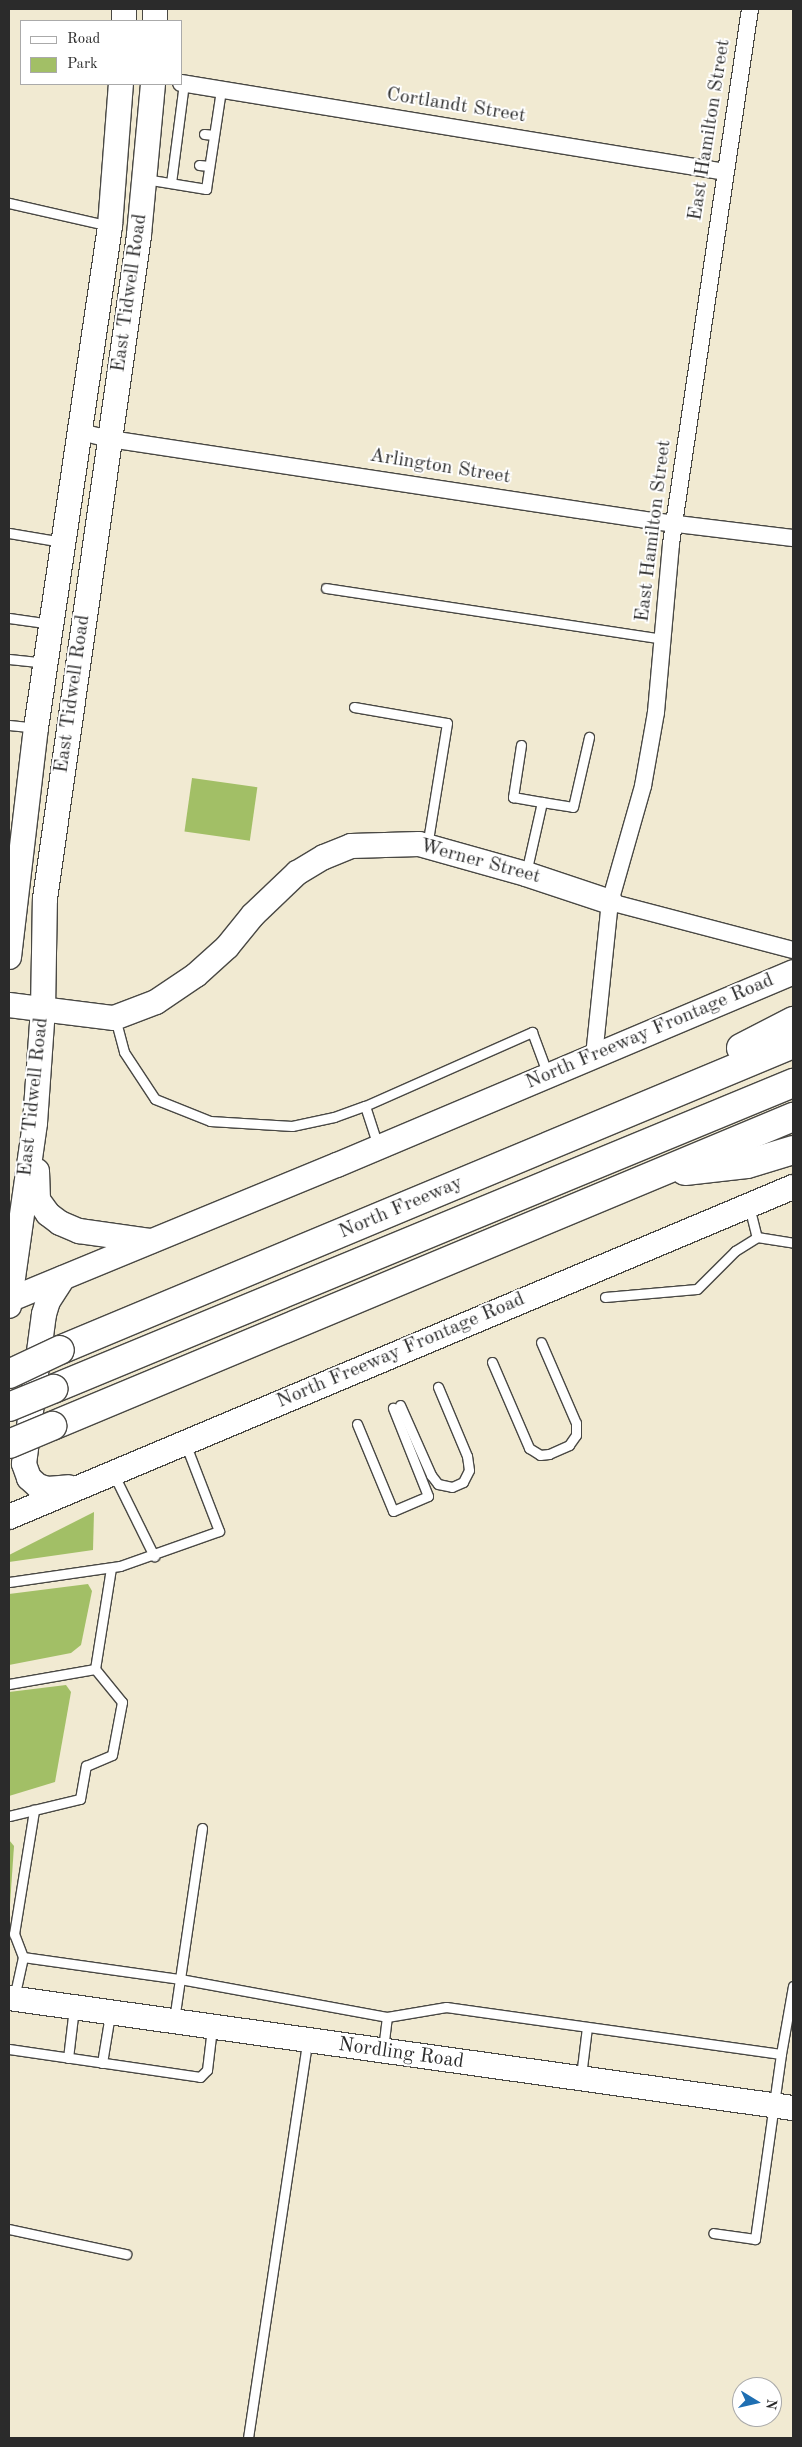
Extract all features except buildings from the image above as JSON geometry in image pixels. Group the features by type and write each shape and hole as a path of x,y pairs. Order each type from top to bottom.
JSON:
{"highway":[{"path":"559,1142 793,1021"},
{"name":"North Freeway","path":"9,1374 60,1350 793,1044"},
{"name":"North Freeway","path":"9,1407 793,1082"},
{"path":"9,1444 793,1117"},
{"path":"654,1174 747,1164 793,1150"}],"main road":[{"name":"East Tidwell Road","path":"9,957 19,836 82,432 110,226 121,85"},
{"name":"East Tidwell Road","path":"9,1302 35,1123 43,1010 46,899 58,793 110,439 144,179 153,85"},
{"path":"28,788 58,793"},
{"name":"Werner Street","path":"9,1005 114,1018 156,1002 196,974 227,947 274,893 297,873 324,857 352,846 390,843 426,846 526,874 610,902"},
{"name":"North Freeway Frontage Road","path":"9,1302 150,1241 379,1148 793,972"},
{"path":"35,1123 38,1200 48,1214 79,1231 150,1241"},
{"name":"North Freeway Frontage Road","path":"9,1517 185,1441 793,1187"},
{"path":"63,1278 48,1300 44,1314 24,1464 28,1478 38,1486 48,1489 81,1485"},
{"name":"Nordling Road","path":"11,1999 307,2042 783,2107"}],"street":[{"name":"East Hamilton Street","path":"594,1056 610,902 643,786 656,712 675,524 750,9"},
{"name":"Cortlandt Street","path":"182,83 725,172"},
{"name":"Arlington Street","path":"82,432 110,439 675,524 793,538"},
{"name":"Werner Street","path":"610,902 793,950"}],"lane":[{"path":"171,183 178,162 182,131 182,83"},
{"path":"144,179 206,188 221,90"},
{"path":"204,134 214,135"},
{"path":"199,165 209,166"},
{"path":"9,203 110,226"},
{"path":"9,533 64,542"},
{"path":"326,588 663,639"},
{"path":"9,618 52,624"},
{"path":"9,659 46,663"},
{"path":"354,707 447,723 426,846"},
{"path":"9,725 36,728"},
{"path":"521,744 513,797 573,807 589,737"},
{"path":"526,874 542,802"},
{"path":"114,1018 124,1052 155,1099 210,1122 292,1126 365,1106 532,1032 548,1076"},
{"path":"365,1106 379,1148"},
{"path":"749,1206 758,1237"},
{"path":"605,1296 697,1289 735,1251 758,1237 793,1243"},
{"path":"492,1362 529,1448 540,1455 549,1454 569,1445 576,1435 576,1423 542,1342"},
{"path":"357,1424 393,1511 428,1496 396,1406 431,1475 438,1484 452,1487 463,1482 469,1470 467,1456 438,1387"},
{"path":"9,1582 111,1568 154,1556 220,1531 185,1441"},
{"path":"113,1472 154,1556"},
{"path":"9,1816 80,1799 86,1766 112,1755 122,1702 94,1669 111,1568"},
{"path":"9,1684 94,1669"},
{"path":"11,1999 23,1956 14,1934 34,1810"},
{"path":"174,2023 202,1828"},
{"path":"23,1956 180,1979 387,2017 446,2007 781,2054"},
{"path":"713,2233 755,2239 783,2107 781,2054 793,1986"},
{"path":"68,2058 74,2008"},
{"path":"102,2063 110,2013"},
{"path":"383,2052 387,2017"},
{"path":"581,2079 587,2027"},
{"path":"9,2049 200,2077 206,2070 212,2028"},
{"path":"248,2438 307,2042"},
{"path":"9,2229 126,2254"}],"green space":[{"path":"192,778 257,787 250,841 184,831"},
{"path":"94,1512 93,1550 9,1562 9,1555"},
{"path":"88,1584 92,1591 81,1645 71,1653 9,1665 9,1594"},
{"path":"66,1685 71,1692 55,1782 9,1796 9,1692"},
{"path":"9,1840 14,1846 9,1919"}]}
